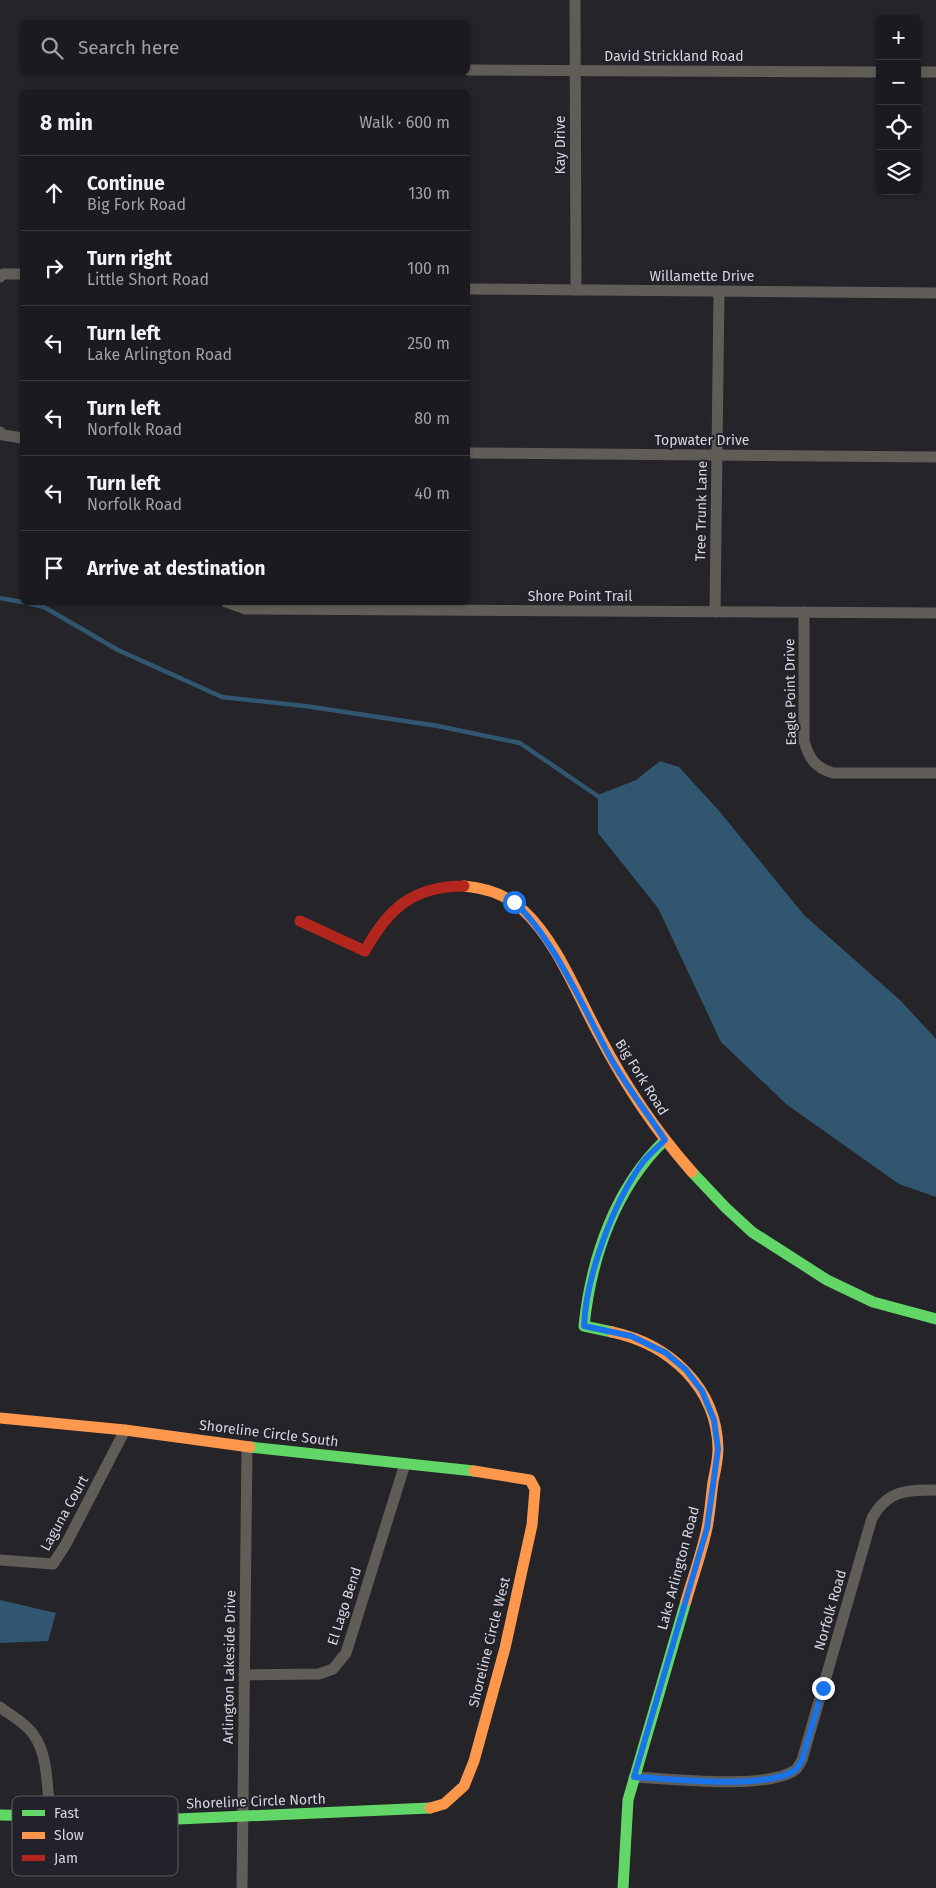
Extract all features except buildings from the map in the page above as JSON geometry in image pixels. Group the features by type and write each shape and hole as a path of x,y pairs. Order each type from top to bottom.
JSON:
{"street":[{"name":"Kay Drive","path":"575,0 576,290"},
{"name":"David Strickland Road","path":"470,70 876,72"},
{"path":"921,72 936,72"},
{"path":"0,277 4,274 20,274"},
{"name":"Willamette Drive","path":"470,289 936,292"},
{"name":"Tree Trunk Lane","path":"715,612 719,291"},
{"path":"0,432 4,435 20,438"},
{"name":"Topwater Drive","path":"470,453 936,457"},
{"name":"Shore Point Trail","path":"235,605 246,609 936,613"},
{"name":"Eagle Point Drive","path":"804,612 804,741 807,753 814,763 822,770 833,772 936,773"},
{"name":"Big Fork Road","path":"300,920 365,952 375,932 390,914 422,893 444,887 467,884 514,902 530,917 573,986 611,1059 665,1140 702,1186 749,1229 839,1287 884,1305 936,1319"},
{"name":"Lake Arlington Road","path":"623,1888 628,1800 707,1528 718,1449 714,1420 702,1391 686,1370 666,1353 631,1336 584,1326 585,1305 591,1280 623,1196 644,1162 665,1140"},
{"name":"Shoreline Circle South","path":"0,1418 125,1430 247,1447 501,1474 530,1480 533,1484"},
{"name":"Laguna Court","path":"0,1560 53,1564 66,1544 125,1430"},
{"name":"Arlington Lakeside Drive","path":"242,1888 247,1447"},
{"name":"El Lago Bend","path":"244,1676 319,1674 336,1667 346,1653 406,1464"},
{"name":"Shoreline Circle West","path":"450,1799 464,1786 474,1761 505,1648 532,1525 535,1489 533,1484"},
{"name":"Norfolk Road","path":"634,1777 712,1781 766,1779 781,1776 796,1769 802,1760 872,1518 880,1504 900,1492 936,1490"},
{"path":"0,1707 32,1732 39,1742 43,1755 48,1796"},
{"name":"Shoreline Circle North","path":"178,1819 426,1809 450,1799"}],"water":[{"path":"660,761 679,767 720,812 804,915 901,1001 936,1039 936,1197 899,1184 786,1104 721,1042 658,908 598,833 598,795 636,780"},
{"path":"0,1600 56,1613 48,1641 0,1643"}],"waterway":[{"path":"0,598 20,602"},
{"path":"36,605 44,607 118,650 222,697 305,706 438,726 520,743 602,799"}],"traffic: fast":[{"path":"612,1332 584,1326 587,1300 593,1275 608,1226 619,1202 647,1159 665,1140"},
{"path":"692,1172 752,1232 827,1280 873,1302 936,1319"},
{"path":"250,1447 474,1471"},
{"path":"623,1888 628,1800 686,1601"},
{"path":"178,1819 430,1808"},
{"path":"0,1815 12,1815"}],"traffic: slow":[{"path":"464,886 480,888 503,896 523,910 535,923 557,953 610,1055 631,1090 654,1124 692,1172"},
{"path":"612,1332 633,1338 652,1347 670,1358 686,1372 699,1388 709,1406 715,1427 718,1453 708,1522 703,1546 686,1601"},
{"path":"0,1418 125,1430 250,1447"},
{"path":"430,1808 444,1804 464,1786 474,1761 505,1648 532,1525 535,1489 530,1480 474,1471"}],"traffic: jam":[{"path":"300,921 365,951 383,923 404,902 431,890 464,886"}],"route":[{"path":"514,902 530,917 573,986 611,1059 665,1140 644,1162 623,1196 603,1244 591,1280 585,1305 584,1326 631,1336 666,1353 686,1370 702,1391 714,1420 718,1449 707,1528 634,1777 712,1781 766,1779 781,1776 796,1769 802,1760 823,1688"}]}
